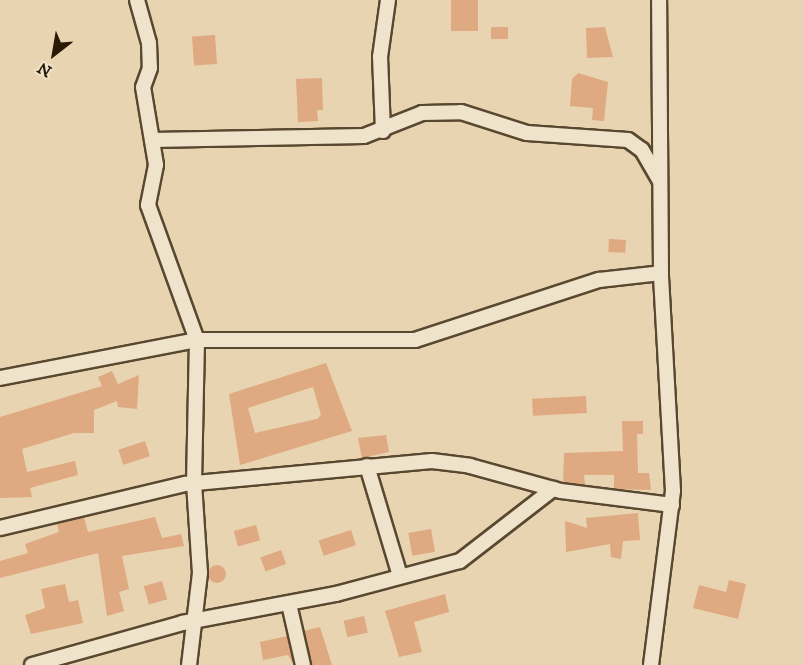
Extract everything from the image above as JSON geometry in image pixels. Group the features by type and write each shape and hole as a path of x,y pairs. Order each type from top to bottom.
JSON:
{"street":[{"path":"137,0 149,43 143,87 156,165 148,205 197,340 194,483 200,542 196,620 189,665"},
{"path":"383,131 380,57 388,0"},
{"path":"651,665 672,506 673,442 661,273 659,0"},
{"path":"152,140 315,138 383,131 422,113 460,112 519,132 628,140 642,150 660,181"},
{"path":"0,378 197,340 415,340 599,280 661,273"},
{"path":"0,528 194,483 367,466 448,462 553,489 672,506"},
{"path":"367,466 400,576"},
{"path":"32,665 196,620 290,604 460,561 553,489"},
{"path":"290,604 303,665"}],"building":[{"path":"451,0 478,0 478,31 451,31"},
{"path":"491,27 508,27 508,39 491,39"},
{"path":"605,27 613,57 587,58 586,28"},
{"path":"215,35 217,64 194,66 192,37"},
{"path":"578,73 608,82 604,121 592,120 593,108 570,106 572,79"},
{"path":"322,78 323,110 317,110 318,121 298,122 296,79"},
{"path":"609,239 626,240 625,253 608,252"},
{"path":"326,363 352,431 240,465 229,394","holes":["313,387 321,415 317,419 255,433 248,408"]},
{"path":"112,371 118,384 139,375 137,409 118,407 117,401 94,410 94,433 74,433 22,449 27,472 75,461 78,475 30,488 32,497 0,498 0,417 102,386 98,377"},
{"path":"586,396 587,413 533,416 532,399"},
{"path":"622,421 643,421 643,434 637,434 638,473 649,473 651,490 614,489 614,475 584,475 585,485 563,482 564,453 623,451"},
{"path":"386,435 389,452 362,458 358,438"},
{"path":"145,441 150,456 123,465 118,450"},
{"path":"638,513 640,540 623,541 621,559 611,557 610,544 566,552 565,521 587,528 586,518"},
{"path":"84,517 88,532 155,517 162,538 181,534 184,546 122,556 129,589 119,592 124,611 107,616 98,553 0,578 0,561 28,553 25,544 59,532 57,524"},
{"path":"256,525 260,540 238,546 234,531"},
{"path":"431,529 435,552 412,556 408,533"},
{"path":"351,530 356,545 324,556 319,541"},
{"path":"281,550 286,564 265,572 260,558"},
{"path":"217,565 223,568 226,574 223,580 217,583 211,580 208,574 211,568"},
{"path":"729,580 746,584 738,619 693,608 699,585 726,592"},
{"path":"162,581 167,599 149,605 144,586"},
{"path":"65,584 69,602 78,600 83,623 31,634 25,615 45,608 41,589"},
{"path":"445,594 449,612 414,622 422,652 399,657 385,611"},
{"path":"364,616 368,633 347,637 344,621"},
{"path":"320,627 332,665 312,665 304,631"},
{"path":"287,636 294,665 288,655 263,660 260,642"}]}
